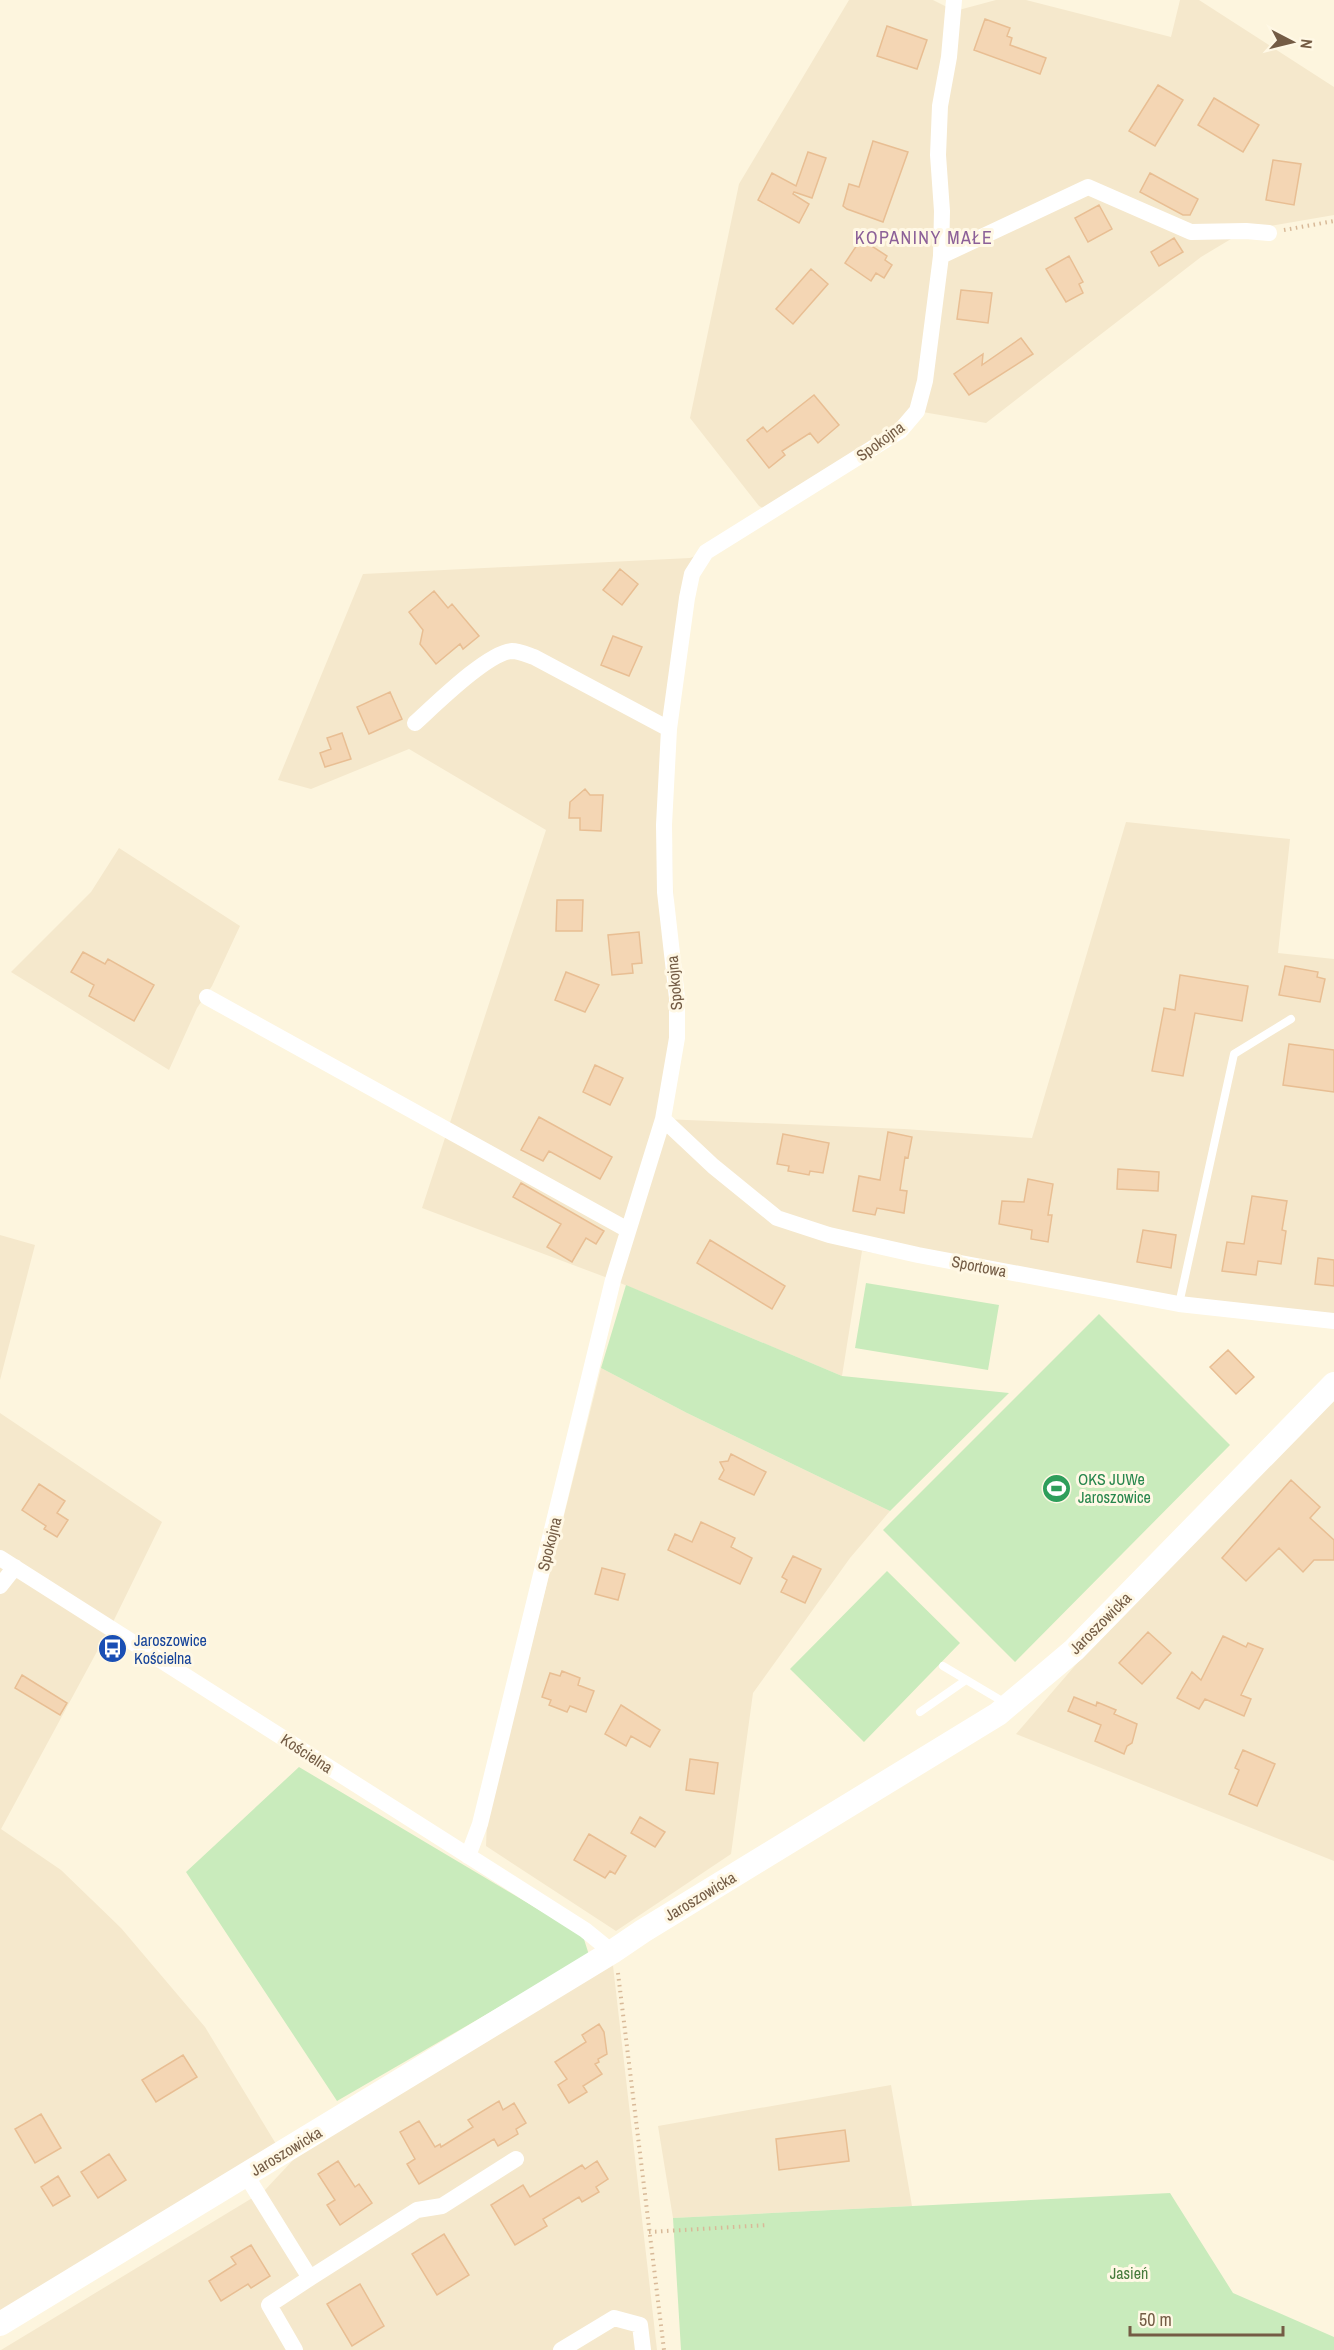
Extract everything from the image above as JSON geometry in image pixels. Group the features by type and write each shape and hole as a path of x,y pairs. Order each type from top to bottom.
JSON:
{"street":[{"name":"Spokojna","path":"468,1856 480,1824 613,1280 663,1119 677,1038 677,998 665,892 664,825 669,729 692,574 705,552 900,431 917,411 925,381 941,256 942,211 938,155 940,106 949,57 954,0"},
{"path":"941,256 1088,187 1191,232 1269,233"},
{"path":"415,723 466,678 498,655 513,651 534,657 669,729"},
{"path":"207,997 628,1230"},
{"name":"Sportowa","path":"663,1119 713,1166 777,1218 829,1235 918,1255 1179,1304 1334,1321"},
{"name":"Jaroszowicka","path":"0,2324 998,1714 1074,1650 1334,1384"},
{"name":"Kościelna","path":"0,1558 585,1930 612,1952"},
{"path":"0,1586 15,1567"},
{"path":"295,2350 269,2305 417,2210 442,2206 516,2159"},
{"path":"246,2175 310,2278"},
{"path":"561,2350 614,2318 640,2325 643,2350"}],"lane":[{"path":"1179,1304 1234,1054 1291,1019"},
{"path":"943,1666 1009,1705"},
{"path":"920,1712 966,1680"}],"path":[{"path":"1269,233 1334,221"},
{"path":"612,1952 620,1976 664,2350"},
{"path":"650,2232 768,2226"}],"shaded area":[{"path":"849,0 933,0 955,11 996,0 1026,0 1171,37 1180,0 1199,0 1334,87 1334,215 1246,230 1201,257 986,423 917,411 771,512 759,506 690,418 739,184"},
{"path":"706,552 692,574 669,729 677,1038 663,1119 904,1129 1032,1138 1126,822 1290,839 1278,953 1334,959 1334,1321 1179,1304 862,1251 842,1376 613,1280 422,1208 546,830 409,749 311,789 278,780 363,574 690,558"},
{"path":"119,848 240,926 212,986 197,1008 169,1070 11,972 91,892"},
{"path":"0,1235 35,1245 0,1380"},
{"path":"601,1368 687,1413 890,1511 850,1558 753,1693 731,1854 616,1931 486,1846 487,1822"},
{"path":"1334,1384 1334,1861 1016,1734 1199,1522"},
{"path":"0,1413 162,1522 114,1620 1,1829 61,1870 121,1928 205,2027 276,2144 0,2312"},
{"path":"612,1957 657,2350 1,2350 264,2191 294,2159"},
{"path":"891,2085 912,2206 673,2218 658,2126"}],"green space":[{"path":"866,1283 999,1305 988,1370 855,1348"},
{"path":"626,1285 842,1376 1009,1393 890,1511 687,1413 601,1368"},
{"name":"OKS JUWe Jaroszowice","path":"1099,1314 1230,1445 1015,1662 883,1530"},
{"path":"887,1571 960,1643 864,1742 790,1669"},
{"path":"299,1767 583,1936 589,1955 337,2101 186,1872"},
{"name":"Jasień","path":"1170,2193 1233,2293 1334,2337 1334,2350 681,2350 673,2218"}],"building":[{"path":"985,19 1010,28 1007,36 1012,38 1010,45 1046,58 1040,74 974,50"},
{"path":"887,26 927,40 917,69 877,56"},
{"path":"1158,85 1183,100 1155,146 1129,131"},
{"path":"1214,98 1259,125 1243,152 1198,125"},
{"path":"873,141 908,152 883,222 843,206 849,184 859,187"},
{"path":"808,152 826,158 812,198 794,192 793,194 809,204 799,223 758,200 772,173 796,186"},
{"path":"1273,160 1301,164 1294,205 1266,200"},
{"path":"1150,173 1198,199 1190,215 1183,215 1140,192"},
{"path":"1099,205 1112,229 1088,242 1075,218"},
{"path":"1174,238 1183,252 1159,266 1151,252"},
{"path":"861,239 887,256 885,260 892,265 884,278 876,273 871,281 845,263"},
{"path":"1069,256 1083,282 1079,284 1083,293 1066,302 1046,269"},
{"path":"811,269 828,284 793,324 776,309"},
{"path":"961,290 992,293 988,323 957,319"},
{"path":"1021,338 1033,354 969,395 954,374 983,354 982,365"},
{"path":"814,395 839,425 818,443 810,433 782,451 785,455 769,468 747,440 763,427 767,432"},
{"path":"620,569 638,584 622,605 603,590"},
{"path":"434,591 448,608 452,604 479,636 463,649 460,644 436,664 420,644 423,630 409,612"},
{"path":"613,636 642,647 629,676 601,665"},
{"path":"390,692 402,719 369,734 357,707"},
{"path":"342,733 351,759 325,767 320,753 331,749 327,738"},
{"path":"585,789 590,795 603,795 601,831 580,830 580,818 569,818 570,802"},
{"path":"557,900 583,900 582,931 556,931"},
{"path":"639,932 642,963 632,964 633,973 612,975 608,935"},
{"path":"83,952 105,964 108,959 154,985 134,1021 89,996 94,985 71,972"},
{"path":"1285,966 1318,972 1317,977 1325,979 1320,1002 1279,995"},
{"path":"566,972 599,985 585,1012 555,1000"},
{"path":"1180,975 1248,986 1242,1021 1195,1013 1183,1076 1152,1071 1164,1008 1175,1010"},
{"path":"1289,1044 1334,1050 1334,1092 1283,1085"},
{"path":"595,1065 623,1078 610,1105 583,1092"},
{"path":"539,1117 612,1157 600,1179 549,1151 543,1161 521,1150"},
{"path":"888,1132 912,1137 908,1158 905,1157 900,1190 907,1191 904,1213 877,1208 875,1215 853,1211 859,1176 880,1180"},
{"path":"783,1134 829,1143 823,1173 810,1171 809,1175 788,1171 789,1166 777,1164"},
{"path":"1118,1169 1159,1172 1158,1191 1117,1189"},
{"path":"1028,1179 1053,1184 1048,1215 1052,1215 1048,1242 1031,1239 1032,1230 999,1224 1002,1201 1024,1202"},
{"path":"521,1183 604,1231 596,1244 586,1238 572,1262 547,1247 561,1224 513,1197"},
{"path":"1252,1196 1287,1201 1282,1230 1286,1231 1281,1264 1258,1261 1256,1275 1222,1271 1227,1242 1244,1244"},
{"path":"1143,1230 1176,1235 1171,1268 1137,1262"},
{"path":"710,1240 785,1286 772,1309 697,1263"},
{"path":"1318,1258 1334,1260 1334,1286 1315,1284"},
{"path":"1228,1350 1254,1377 1236,1394 1210,1367"},
{"path":"731,1454 766,1472 754,1495 719,1479 724,1470 720,1462 728,1461"},
{"path":"1291,1480 1320,1507 1310,1518 1334,1540 1334,1560 1314,1560 1303,1572 1279,1548 1246,1581 1222,1558"},
{"path":"39,1484 65,1501 57,1513 68,1520 57,1537 44,1529 46,1526 22,1510"},
{"path":"701,1522 735,1538 731,1547 752,1558 740,1584 668,1550 675,1534 692,1542"},
{"path":"793,1556 821,1569 805,1603 781,1592 787,1580 782,1577"},
{"path":"602,1568 625,1574 618,1600 595,1594"},
{"path":"1148,1632 1171,1653 1142,1684 1119,1663"},
{"path":"1223,1636 1246,1647 1248,1643 1263,1649 1241,1695 1251,1699 1244,1716 1205,1699 1199,1709 1177,1698 1192,1672 1201,1680"},
{"path":"562,1671 580,1678 578,1685 594,1691 586,1712 570,1706 567,1712 549,1705 551,1700 542,1697 550,1673 560,1676"},
{"path":"22,1675 67,1703 60,1715 15,1688"},
{"path":"1074,1697 1096,1706 1097,1702 1116,1710 1114,1714 1137,1724 1132,1743 1127,1746 1124,1754 1095,1741 1101,1725 1068,1711"},
{"path":"621,1705 660,1730 650,1747 631,1736 626,1746 605,1734"},
{"path":"1243,1750 1275,1764 1257,1806 1229,1794 1239,1770 1235,1768"},
{"path":"690,1759 718,1763 714,1794 686,1790"},
{"path":"640,1817 665,1832 655,1847 631,1833"},
{"path":"589,1834 626,1856 615,1874 610,1871 605,1878 574,1860"},
{"path":"599,2024 604,2032 607,2054 598,2059 599,2062 595,2064 602,2074 583,2086 587,2092 569,2103 558,2085 567,2079 555,2062 586,2042 582,2035"},
{"path":"183,2055 197,2077 156,2102 142,2080"},
{"path":"499,2101 503,2110 514,2103 526,2123 516,2129 518,2134 498,2146 494,2139 419,2184 407,2164 415,2159 400,2132 419,2121 435,2147 440,2144 441,2147 473,2127 468,2120"},
{"path":"41,2114 61,2148 35,2163 15,2129"},
{"path":"845,2130 849,2161 779,2170 776,2139"},
{"path":"109,2154 126,2180 98,2198 81,2172"},
{"path":"338,2161 355,2187 359,2184 372,2203 340,2225 327,2205 335,2200 318,2174"},
{"path":"597,2161 608,2179 596,2187 599,2192 582,2202 579,2197 543,2219 547,2226 515,2245 491,2205 523,2185 530,2197 582,2165 585,2169"},
{"path":"58,2176 70,2196 53,2206 41,2187"},
{"path":"444,2234 469,2275 437,2295 412,2254"},
{"path":"251,2245 270,2276 251,2288 248,2284 221,2301 209,2281 236,2264 231,2257"},
{"path":"360,2284 384,2326 352,2346 327,2304"}],"place":[{"name":"OKS JUWe Jaroszowice","path":"1057,1488"},
{"name":"Jaroszowice Kościelna","path":"113,1649"}],"district":[{"name":"KOPANINY MAŁE","path":"924,238"}]}
